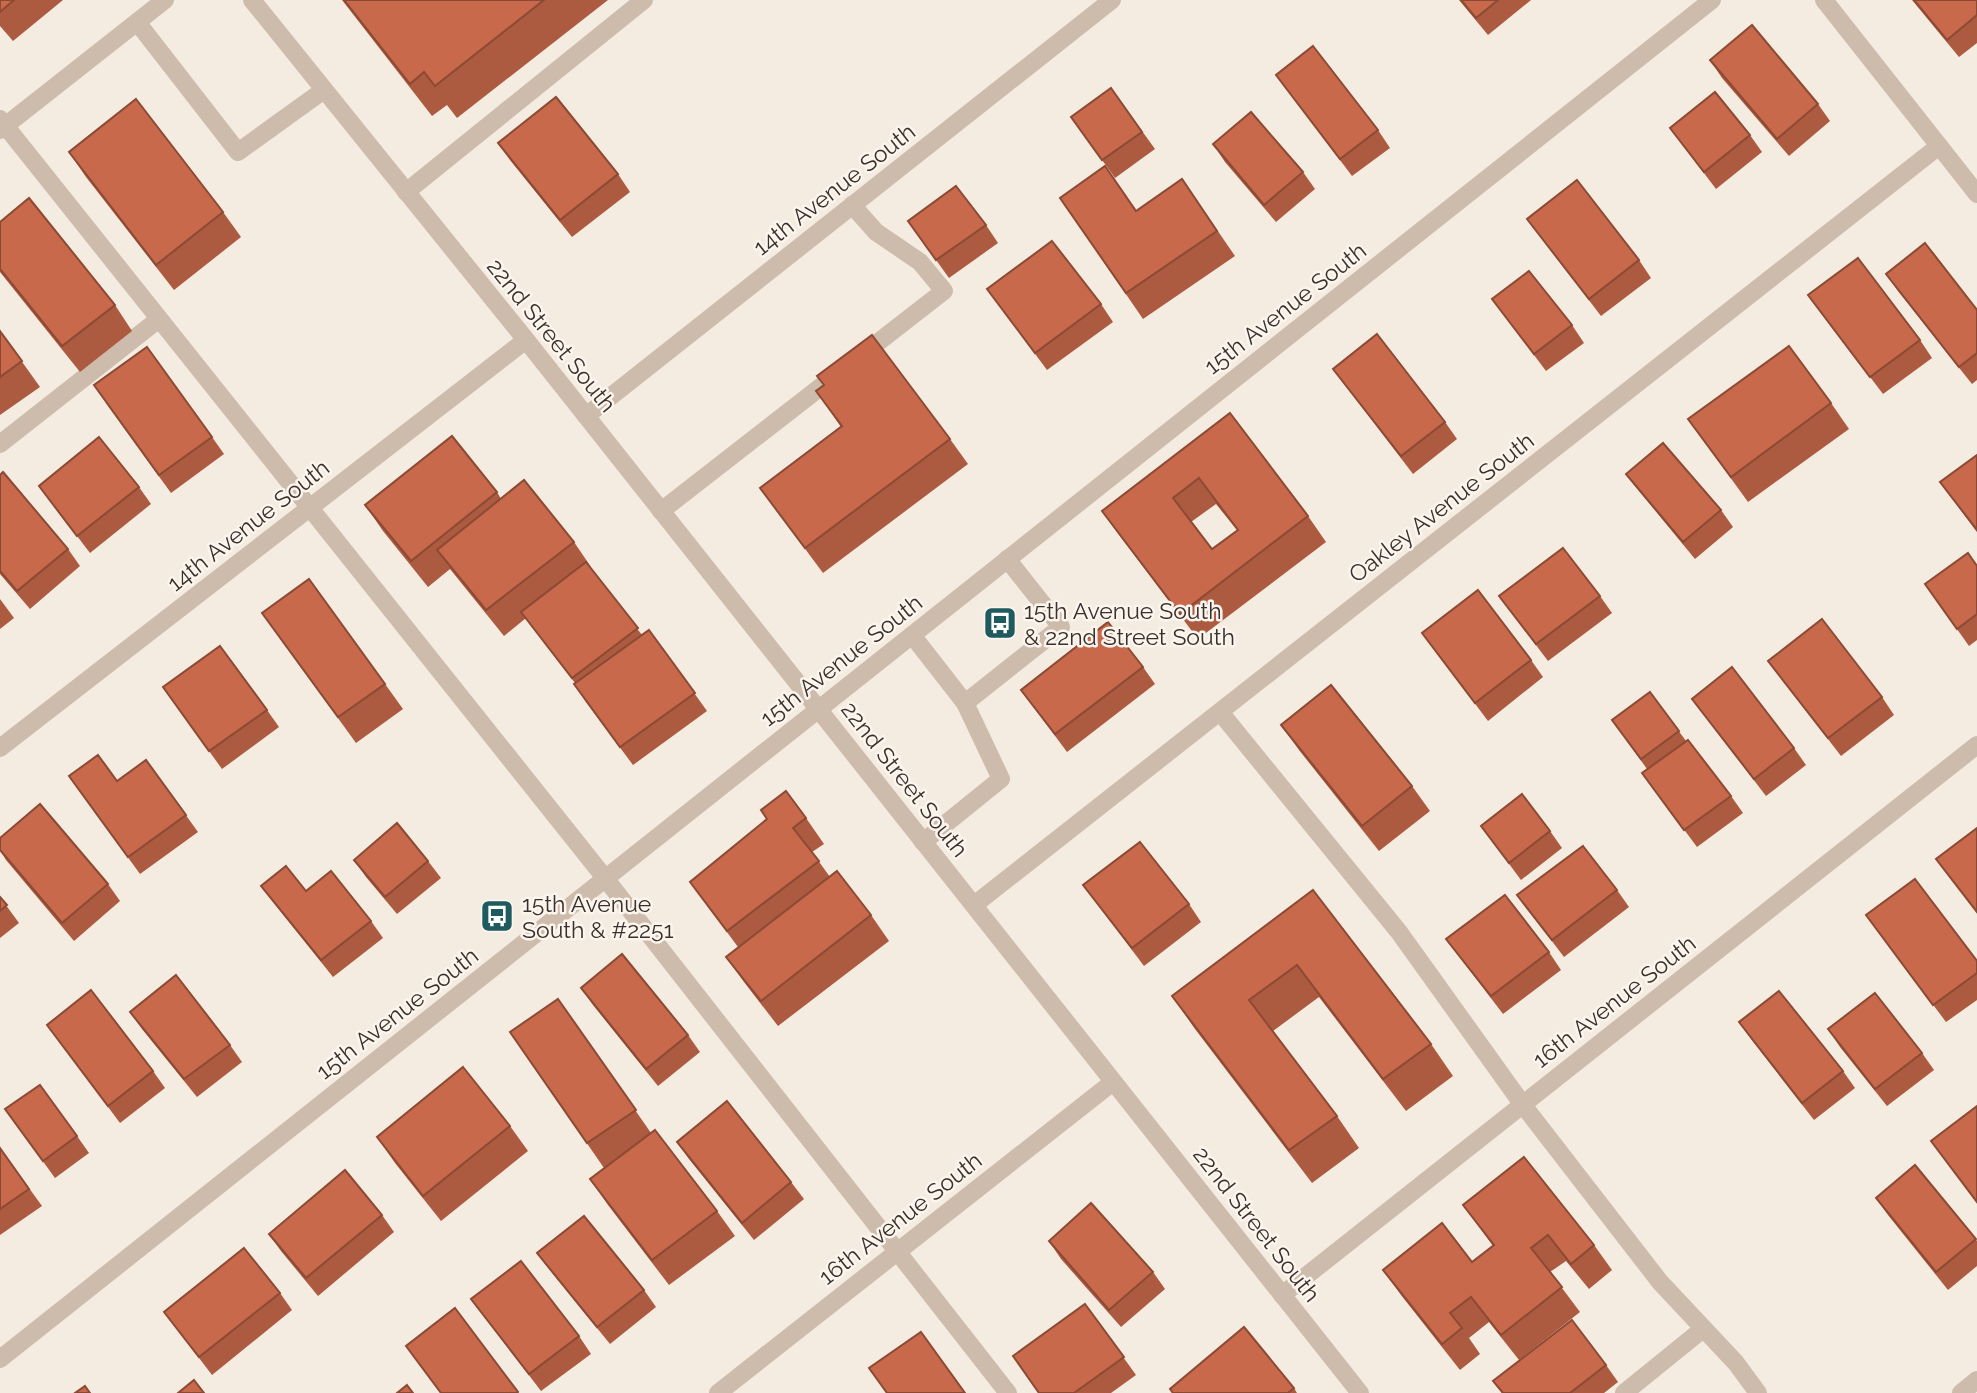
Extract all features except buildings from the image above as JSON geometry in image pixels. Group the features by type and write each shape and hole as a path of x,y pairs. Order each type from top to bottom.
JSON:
{"street":[{"path":"165,0 2,125 605,878 1008,1393"},
{"name":"22nd Street South","path":"252,0 526,340 1360,1393"},
{"path":"406,192 644,0"},
{"name":"14th Avenue South","path":"586,416 1112,0"},
{"name":"15th Avenue South","path":"0,1359 1712,0"},
{"path":"1824,0 1977,194"},
{"path":"137,22 238,152 324,90"},
{"name":"Oakley Avenue South","path":"974,905 1939,146"},
{"path":"661,512 944,291 919,262 876,232 852,205"},
{"path":"0,444 159,319"},
{"name":"14th Avenue South","path":"0,748 526,340"},
{"path":"965,703 1061,627 1007,559"},
{"path":"912,635 965,703 1001,779 923,842"},
{"path":"1220,712 1399,932 1523,1105 1660,1282 1736,1363 1758,1393"},
{"name":"16th Avenue South","path":"1282,1295 1977,745"},
{"name":"16th Avenue South","path":"718,1393 1113,1082"},
{"path":"1625,1393 1703,1329"},
{"path":"1961,1393 1977,1380"}],"place":[{"name":"15th Avenue South & 22nd Street South","path":"1000,623"},
{"name":"15th Avenue South & #2251","path":"497,916"}]}
